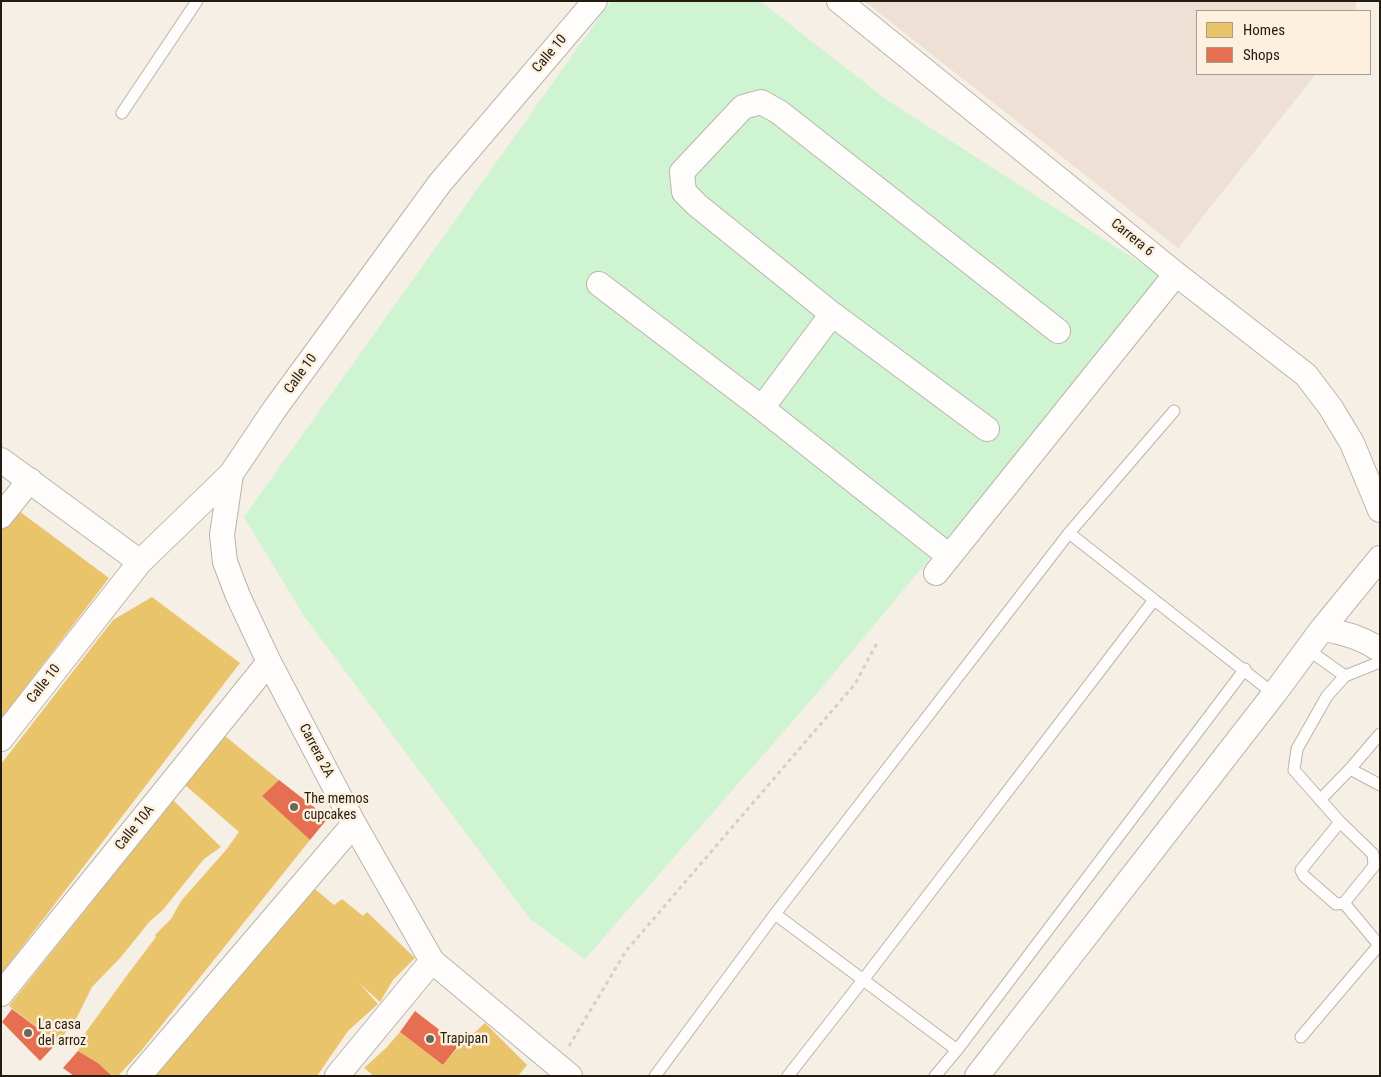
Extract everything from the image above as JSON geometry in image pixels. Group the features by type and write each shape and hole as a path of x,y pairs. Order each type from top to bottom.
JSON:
{"street":[{"name":"Calle 10","path":"1,739 140,562 231,474 274,410 440,183 594,1"},
{"name":"Carrera 6","path":"839,1 1176,274 1306,374 1331,408 1352,444 1380,510"},
{"path":"987,429 832,314 698,205 684,192 682,172 743,107 761,102 779,112 1058,331"},
{"path":"600,284 762,408 942,565 1176,274"},
{"path":"762,408 832,314"},
{"path":"1,460 140,562"},
{"name":"Carrera 2A","path":"231,474 222,535 225,562 238,596 269,662 354,824 432,961 559,1072"},
{"path":"1,516 30,480"},
{"path":"977,1076 1274,694 1322,629 1380,558"},
{"path":"1322,629 1337,631 1360,639 1371,643 1380,650"},
{"name":"Calle 10A","path":"1,994 269,662"},
{"path":"139,1076 354,824"},
{"path":"337,1076 432,961"}],"lane":[{"path":"122,113 197,1"},
{"path":"655,1076 775,914 1069,532 1174,411"},
{"path":"1069,532 1245,669 1274,694"},
{"path":"788,1076 1154,600"},
{"path":"1307,649 1345,676"},
{"path":"1340,822 1301,870 1304,876 1336,904 1344,903 1374,866 1372,854 1340,822 1294,770 1297,750 1327,696 1345,676 1380,662"},
{"path":"935,1076 957,1050 1245,669"},
{"path":"1320,800 1380,734"},
{"path":"1350,769 1380,785"},
{"path":"1301,1037 1380,945 1344,903"},
{"path":"775,914 957,1050"}],"path":[{"path":"559,1072 626,951 856,684 877,643"}],"shaded area":[{"path":"864,1 1356,1 1356,10 1196,10 1196,75 1315,75 1178,248"}],"green space":[{"path":"611,1 760,1 887,100 1164,278 813,698 585,959 530,919 304,616 244,517"}],"building: Homes":[{"path":"15,508 109,578 1,719 1,527"},
{"path":"152,597 240,663 1,974 1,764 113,620"},
{"path":"225,736 279,780 262,796 310,840 141,1051 118,1076 112,1076 98,1063 78,1051 86,1032 156,937 155,935 171,919 181,901 226,850 239,832 185,785"},
{"path":"173,800 221,847 204,859 162,911 150,921 121,957 92,987 75,1021 57,1043 9,1006"},
{"path":"310,885 334,905 342,899 363,916 367,912 415,958 393,980 380,1002 359,983 378,1004 348,1031 317,1076 147,1076 157,1063 163,1068 203,1012"},
{"path":"485,1023 527,1065 518,1076 374,1076 364,1068 400,1032 443,1065"}],"building: Shops":[{"name":"The memos cupcakes","path":"279,780 328,818 310,840 262,796"},
{"name":"La casa del arroz","path":"12,1009 57,1043 40,1061 2,1022"},
{"name":"Trapipan","path":"415,1011 459,1045 443,1065 400,1032"},
{"path":"78,1051 98,1063 112,1076 74,1076 63,1068"}],"place":[{"name":"The memos cupcakes","path":"294,807"},
{"name":"La casa del arroz","path":"28,1033"},
{"name":"Trapipan","path":"430,1039"}]}
